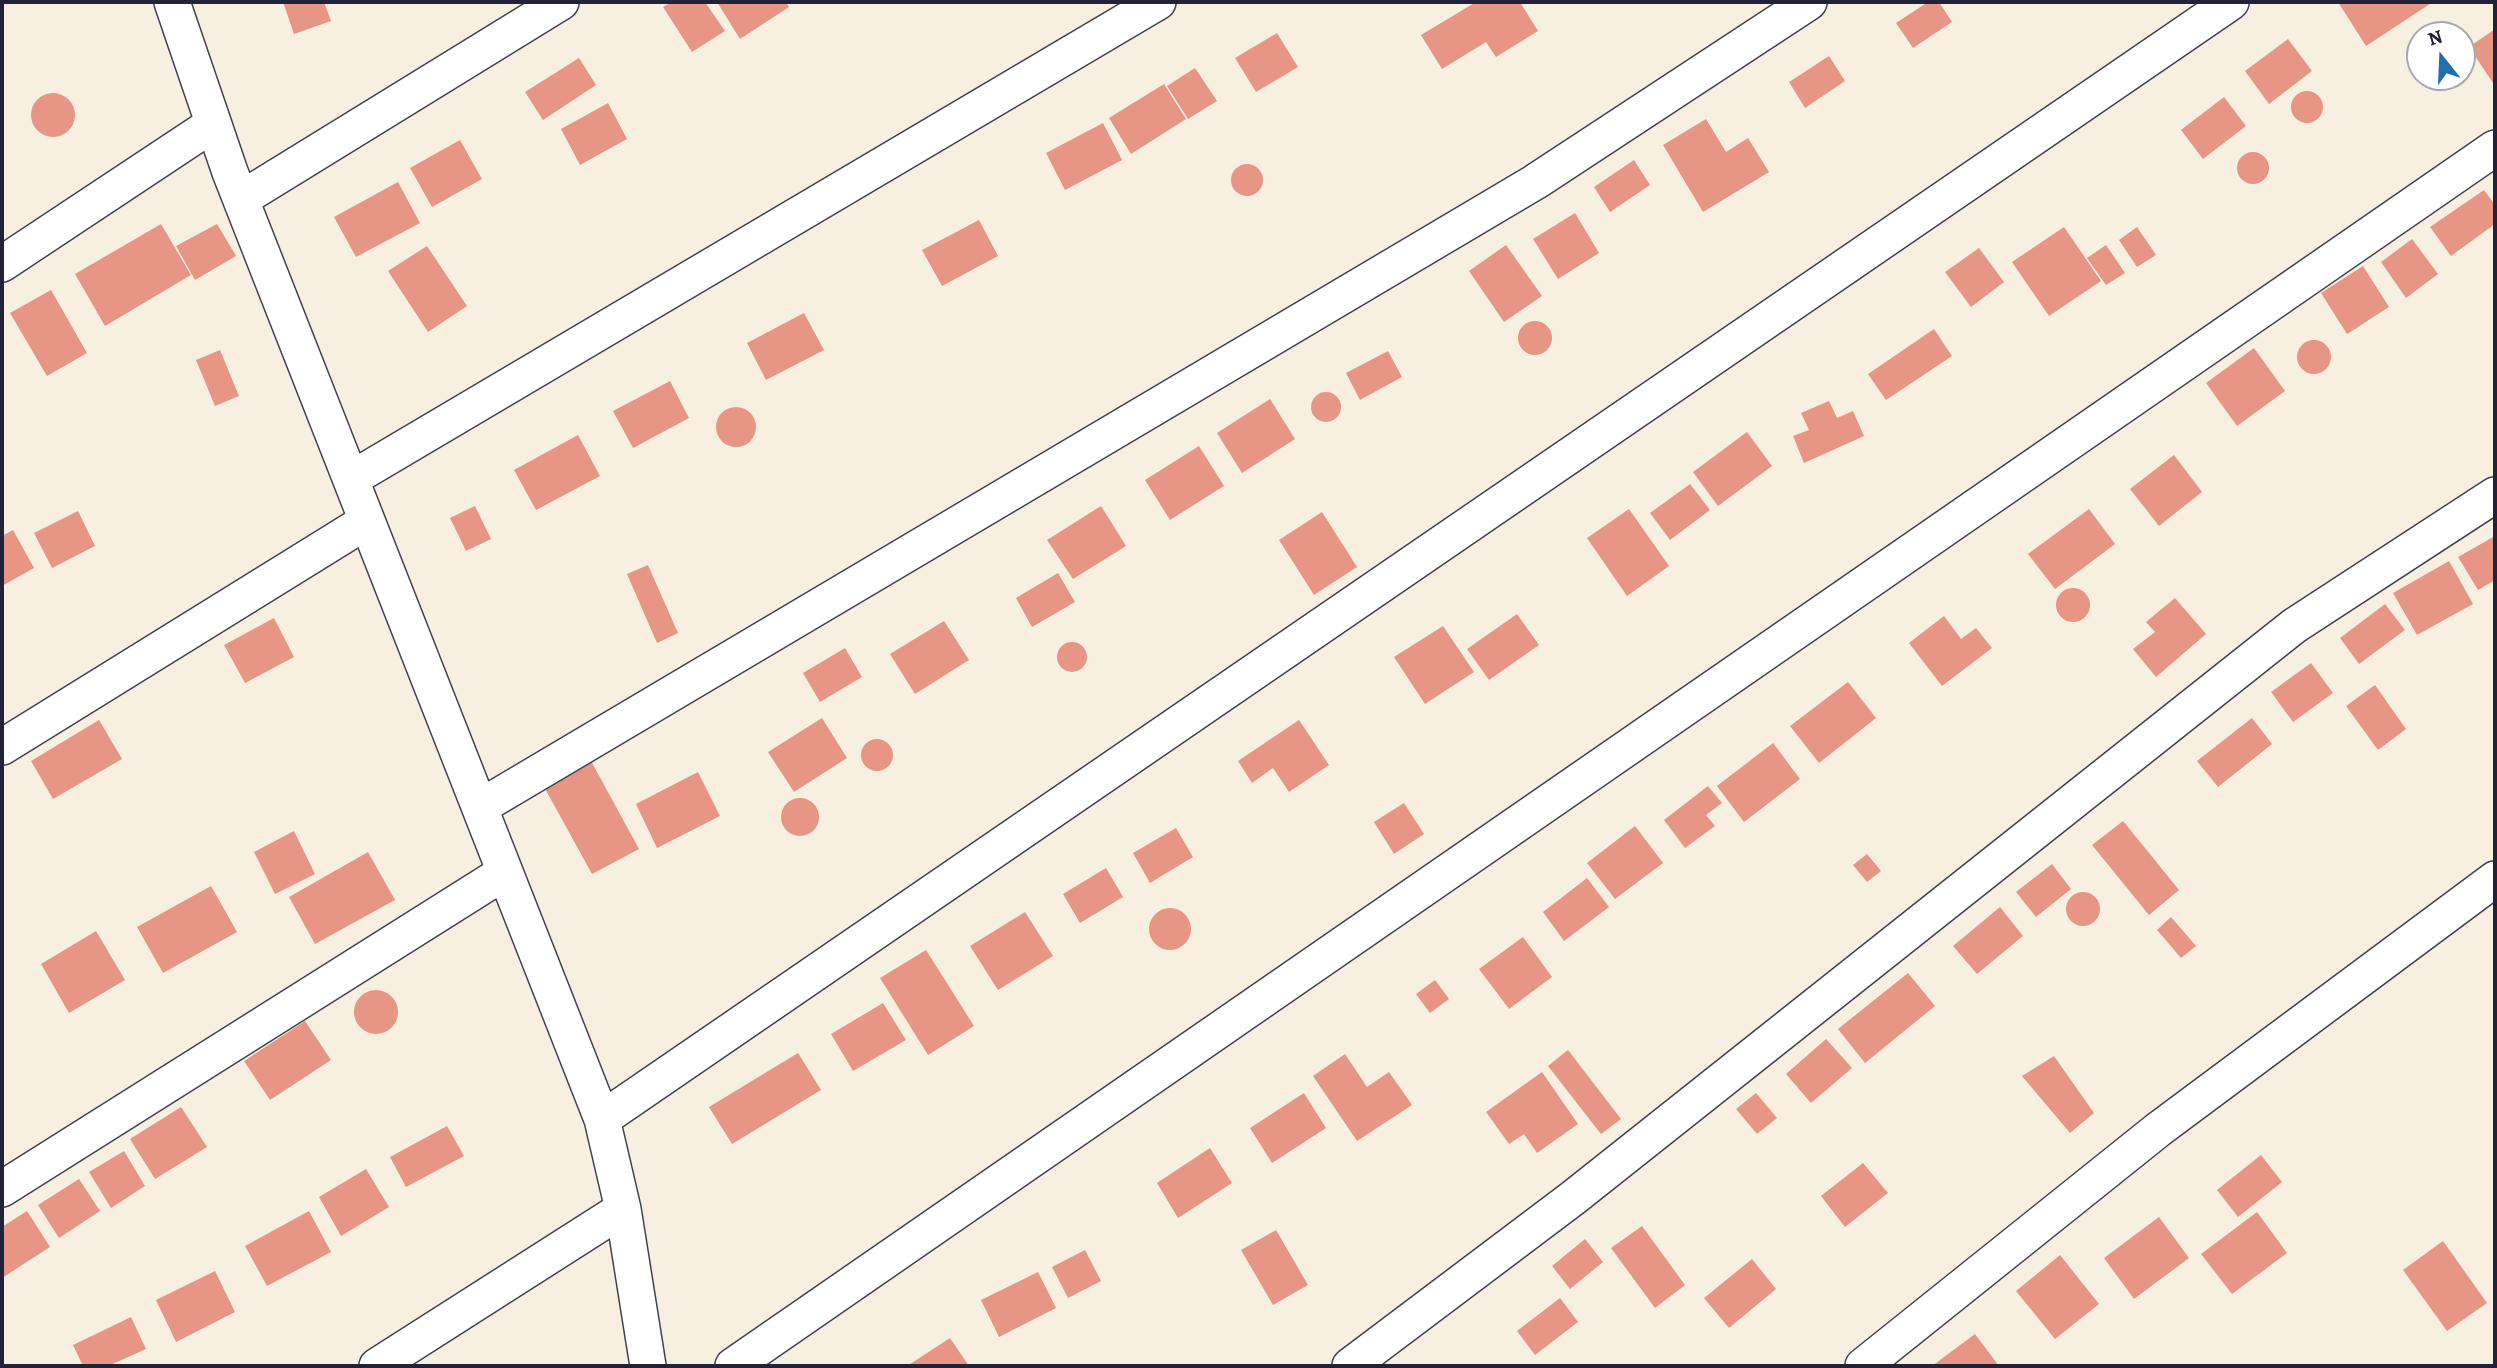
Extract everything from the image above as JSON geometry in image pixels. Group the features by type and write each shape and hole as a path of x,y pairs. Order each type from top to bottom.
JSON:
{"street":[{"path":"172,2 241,199 602,1119 623,1209 648,1366"},
{"path":"241,199 561,2"},
{"path":"351,479 1158,2"},
{"path":"480,807 1535,182 1809,2"},
{"path":"602,1119 2231,2"},
{"path":"2,264 213,124"},
{"path":"733,1366 2495,148"},
{"path":"1350,1366 1573,1198 2294,626 2495,495"},
{"path":"2,747 367,521"},
{"path":"2,1189 505,873"},
{"path":"1863,1366 2159,1129 2495,879"},
{"path":"377,1366 623,1209"}],"building":[{"path":"283,2 324,2 331,21 294,34"},
{"path":"672,2 705,2 725,31 692,52 663,7"},
{"path":"717,2 786,2 789,7 740,39"},
{"path":"1476,2 1520,2 1538,31 1496,57 1486,42 1442,69 1421,35"},
{"path":"1928,2 1939,2 1952,22 1913,48 1896,23"},
{"path":"2338,2 2433,2 2366,46"},
{"path":"2495,29 2495,86 2476,58 2476,42"},
{"path":"1277,33 1298,67 1256,92 1235,58"},
{"path":"2288,39 2312,71 2269,104 2245,71"},
{"path":"1829,56 1845,81 1805,108 1789,82"},
{"path":"579,58 596,85 543,120 525,92"},
{"path":"1195,68 1217,101 1188,119 1167,86"},
{"path":"1164,84 1186,119 1131,154 1109,118"},
{"path":"2307,91 2318,96 2323,107 2318,118 2307,123 2296,118 2291,107 2296,96"},
{"path":"53,93 62,94 69,99 74,106 74,124 69,131 62,136 53,137 44,136 37,131 32,124 31,115 32,106 37,99 44,94"},
{"path":"2224,97 2246,126 2203,159 2181,130"},
{"path":"608,103 627,139 580,165 561,129"},
{"path":"1706,119 1726,152 1748,138 1769,172 1703,212 1663,145"},
{"path":"1103,123 1122,160 1065,190 1046,153"},
{"path":"460,140 482,179 432,207 410,168"},
{"path":"2253,152 2264,157 2269,168 2264,179 2253,184 2242,179 2237,168 2242,157"},
{"path":"1634,160 1650,185 1610,212 1594,187"},
{"path":"1247,164 1258,169 1263,180 1258,191 1247,196 1236,191 1231,180 1236,169"},
{"path":"398,182 420,223 356,257 334,217"},
{"path":"2484,190 2495,205 2495,224 2451,256 2430,227"},
{"path":"1575,213 1599,253 1558,279 1533,239"},
{"path":"979,220 998,256 942,286 922,250"},
{"path":"161,224 191,275 105,326 75,274"},
{"path":"217,224 236,256 195,280 176,246"},
{"path":"2064,227 2101,281 2049,316 2012,262"},
{"path":"2137,227 2156,255 2137,267 2119,240"},
{"path":"2412,239 2438,274 2406,298 2381,262"},
{"path":"1506,245 1542,296 1504,322 1469,271"},
{"path":"2106,245 2125,273 2106,285 2087,258"},
{"path":"427,246 467,306 428,332 388,271"},
{"path":"1979,248 2004,282 1971,307 1945,272"},
{"path":"2363,266 2389,307 2347,334 2321,293"},
{"path":"51,290 87,353 47,376 10,313"},
{"path":"804,313 824,350 766,380 747,343"},
{"path":"1535,321 1547,326 1552,338 1547,350 1535,355 1523,350 1518,338 1523,326"},
{"path":"1934,329 1952,356 1886,400 1868,374"},
{"path":"2314,340 2326,345 2331,357 2326,369 2314,374 2302,369 2297,357 2302,345"},
{"path":"2254,348 2285,391 2237,426 2206,383"},
{"path":"220,350 239,396 215,406 196,360"},
{"path":"1388,351 1402,377 1360,400 1346,373"},
{"path":"670,381 689,418 633,448 613,411"},
{"path":"1326,392 1337,396 1341,407 1337,418 1326,422 1315,418 1311,407 1315,396"},
{"path":"1270,399 1295,439 1242,473 1217,433"},
{"path":"1829,401 1837,418 1853,411 1864,436 1804,463 1793,436 1809,430 1801,413"},
{"path":"736,407 744,408 750,413 755,419 755,435 750,441 744,446 736,447 728,446 722,441 717,435 716,427 717,419 722,413 728,408"},
{"path":"1747,432 1772,466 1718,506 1693,472"},
{"path":"578,435 600,476 536,510 514,470"},
{"path":"1199,446 1224,486 1170,520 1145,480"},
{"path":"2174,455 2202,492 2159,526 2130,489"},
{"path":"1690,484 1710,510 1670,540 1650,513"},
{"path":"475,506 491,539 466,551 450,518"},
{"path":"1101,506 1126,546 1073,579 1047,540"},
{"path":"1629,509 1669,566 1627,596 1587,538"},
{"path":"2089,509 2115,544 2055,589 2028,554"},
{"path":"78,511 95,546 52,568 34,533"},
{"path":"1322,512 1357,567 1314,595 1279,540"},
{"path":"13,530 34,568 2,586 2,536"},
{"path":"2495,536 2495,580 2478,590 2458,557"},
{"path":"2449,561 2473,604 2417,635 2393,593"},
{"path":"648,565 678,633 657,643 627,574"},
{"path":"1058,573 1075,602 1032,627 1016,598"},
{"path":"2073,588 2085,593 2090,605 2085,617 2073,622 2061,617 2056,605 2061,593"},
{"path":"2175,598 2206,634 2156,677 2133,649 2155,632 2146,622"},
{"path":"2385,604 2405,630 2359,664 2340,638"},
{"path":"1517,614 1539,645 1489,680 1467,649"},
{"path":"1944,616 1961,639 1976,628 1992,648 1942,686 1909,643"},
{"path":"274,618 294,657 245,683 224,645"},
{"path":"944,621 969,660 915,694 890,654"},
{"path":"1443,626 1474,672 1425,704 1394,657"},
{"path":"1072,642 1083,646 1087,657 1083,668 1072,672 1061,668 1057,657 1061,646"},
{"path":"845,648 862,677 820,702 803,673"},
{"path":"2311,663 2333,693 2293,722 2271,692"},
{"path":"1848,682 1876,718 1819,763 1790,726"},
{"path":"2375,685 2406,729 2378,750 2346,706"},
{"path":"822,718 847,758 794,792 768,752"},
{"path":"2252,718 2272,744 2218,787 2197,761"},
{"path":"99,720 122,759 53,799 31,761"},
{"path":"1299,720 1329,765 1289,792 1273,768 1252,783 1238,761"},
{"path":"877,739 889,743 893,755 889,767 877,771 865,767 861,755 865,743"},
{"path":"1773,743 1800,779 1744,822 1717,786"},
{"path":"584,748 639,849 592,874 537,774"},
{"path":"698,772 720,816 657,848 636,804"},
{"path":"1708,786 1722,803 1706,815 1715,826 1685,848 1664,820"},
{"path":"800,798 814,803 819,817 814,831 800,836 786,831 781,817 786,803"},
{"path":"1404,803 1424,834 1394,854 1374,822"},
{"path":"2123,821 2179,890 2149,915 2092,845"},
{"path":"1635,826 1663,863 1615,899 1587,863"},
{"path":"1176,828 1193,857 1150,883 1133,853"},
{"path":"294,831 315,874 275,894 254,852"},
{"path":"368,852 395,900 315,944 289,897"},
{"path":"1867,854 1881,871 1867,882 1853,865"},
{"path":"2052,864 2071,889 2036,917 2016,892"},
{"path":"1106,868 1123,897 1080,923 1063,894"},
{"path":"1587,878 1609,907 1564,941 1543,912"},
{"path":"211,886 237,932 163,973 137,927"},
{"path":"2083,892 2095,897 2100,909 2095,921 2083,926 2071,921 2066,909 2071,897"},
{"path":"2000,907 2023,936 1977,974 1953,946"},
{"path":"1170,908 1185,914 1191,929 1185,944 1170,950 1155,944 1149,929 1155,914"},
{"path":"1025,912 1053,956 998,990 970,946"},
{"path":"2171,917 2196,946 2181,958 2157,930"},
{"path":"96,931 125,980 69,1013 41,964"},
{"path":"1523,937 1552,977 1509,1009 1479,969"},
{"path":"926,950 974,1026 928,1055 880,978"},
{"path":"1908,973 1935,1006 1865,1063 1838,1029"},
{"path":"1435,980 1449,999 1430,1013 1416,994"},
{"path":"376,990 385,991 392,996 397,1003 397,1021 392,1028 385,1033 376,1034 367,1033 360,1028 355,1021 354,1012 355,1003 360,996 367,991"},
{"path":"883,1003 906,1040 853,1071 831,1034"},
{"path":"305,1021 331,1060 270,1100 244,1061"},
{"path":"1826,1039 1852,1068 1811,1103 1786,1074"},
{"path":"1568,1050 1621,1119 1601,1134 1548,1066"},
{"path":"798,1053 821,1090 732,1144 709,1107"},
{"path":"1345,1054 1367,1087 1389,1072 1412,1105 1357,1141 1313,1076"},
{"path":"2054,1056 2094,1113 2070,1133 2022,1076"},
{"path":"1542,1072 1578,1124 1537,1153 1524,1134 1509,1144 1486,1112"},
{"path":"1304,1093 1326,1128 1272,1163 1250,1128"},
{"path":"1756,1093 1777,1118 1757,1134 1736,1109"},
{"path":"181,1107 207,1147 155,1179 130,1139"},
{"path":"447,1126 464,1156 406,1187 390,1157"},
{"path":"1210,1148 1232,1183 1178,1218 1157,1183"},
{"path":"124,1151 145,1186 111,1208 89,1172"},
{"path":"2261,1155 2282,1182 2238,1217 2217,1190"},
{"path":"1863,1163 1888,1193 1845,1227 1821,1196"},
{"path":"366,1169 389,1207 341,1236 319,1197"},
{"path":"79,1179 100,1211 59,1238 38,1205"},
{"path":"27,1211 50,1247 2,1278 2,1227"},
{"path":"309,1211 331,1252 267,1286 245,1246"},
{"path":"2257,1212 2287,1253 2232,1294 2201,1254"},
{"path":"2159,1217 2189,1258 2134,1299 2104,1258"},
{"path":"1642,1226 1685,1285 1655,1308 1611,1248"},
{"path":"1276,1230 1308,1285 1273,1305 1241,1250"},
{"path":"1585,1239 1603,1262 1570,1289 1552,1266"},
{"path":"2443,1241 2487,1303 2447,1331 2403,1270"},
{"path":"1085,1250 1101,1281 1068,1298 1052,1267"},
{"path":"2060,1255 2099,1304 2055,1339 2016,1291"},
{"path":"1752,1259 1776,1289 1729,1328 1704,1298"},
{"path":"215,1271 235,1312 176,1342 156,1300"},
{"path":"1038,1272 1056,1308 999,1337 981,1300"},
{"path":"1560,1298 1578,1322 1535,1355 1517,1331"},
{"path":"131,1317 146,1349 108,1366 83,1366 73,1345"},
{"path":"1975,1334 1999,1366 1932,1366"},
{"path":"950,1338 969,1366 907,1366"}]}
